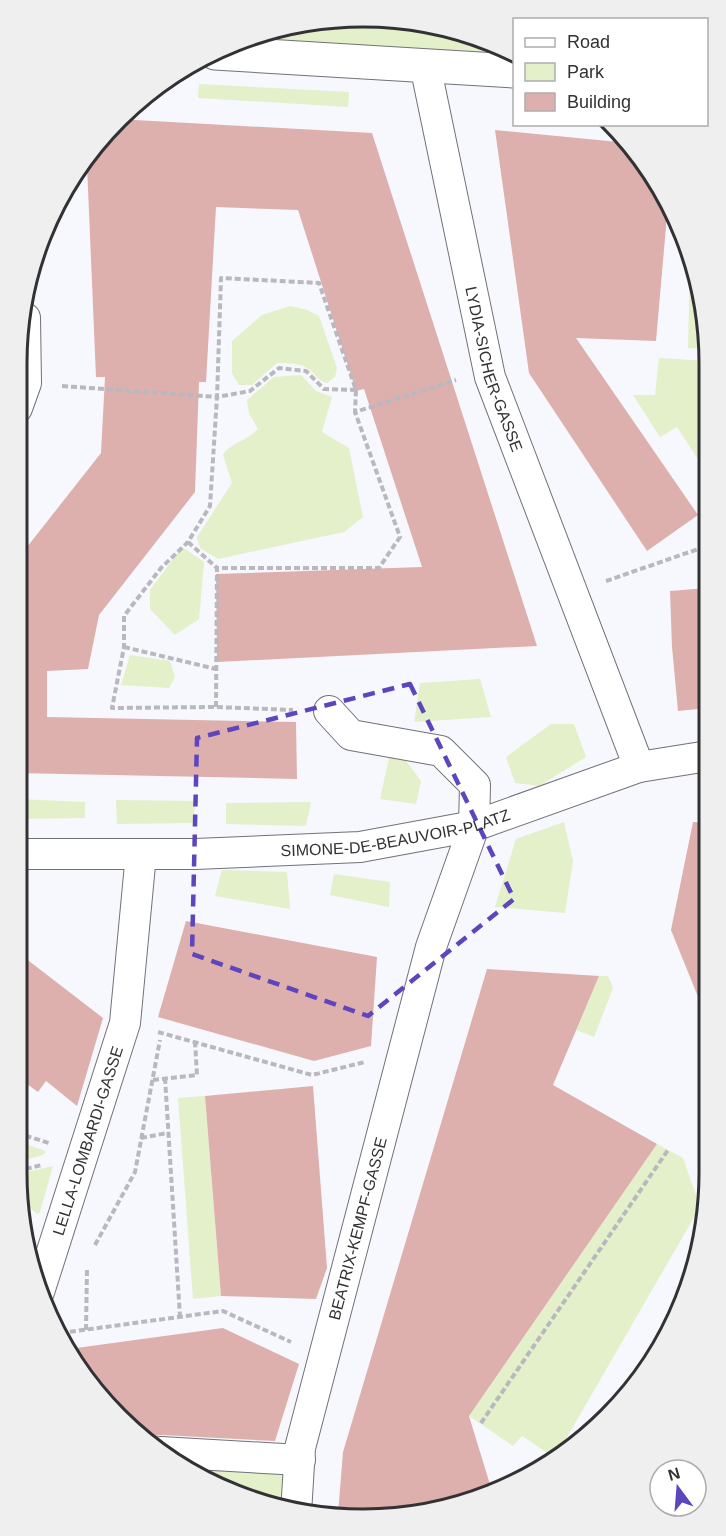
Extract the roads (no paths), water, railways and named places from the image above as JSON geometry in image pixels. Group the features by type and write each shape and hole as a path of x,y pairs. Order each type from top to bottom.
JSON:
{"street":[{"path":"232,54 513,70"},
{"name":"LYDIA-SICHER-GASSE","path":"425,65 488,369 639,767"},
{"name":"BEATRIX-KEMPF-GASSE","path":"297,1503 300,1448 431,947 474,826 475,785 441,751 351,735 329,711"},
{"name":"SIMONE-DE-BEAUVOIR-PLATZ","path":"27,854 195,854 360,848 474,826 639,767 699,757"},
{"name":"LELLA-LOMBARDI-GASSE","path":"44,1277 125,1023 141,854"},
{"path":"178,1453 300,1460"}]}
